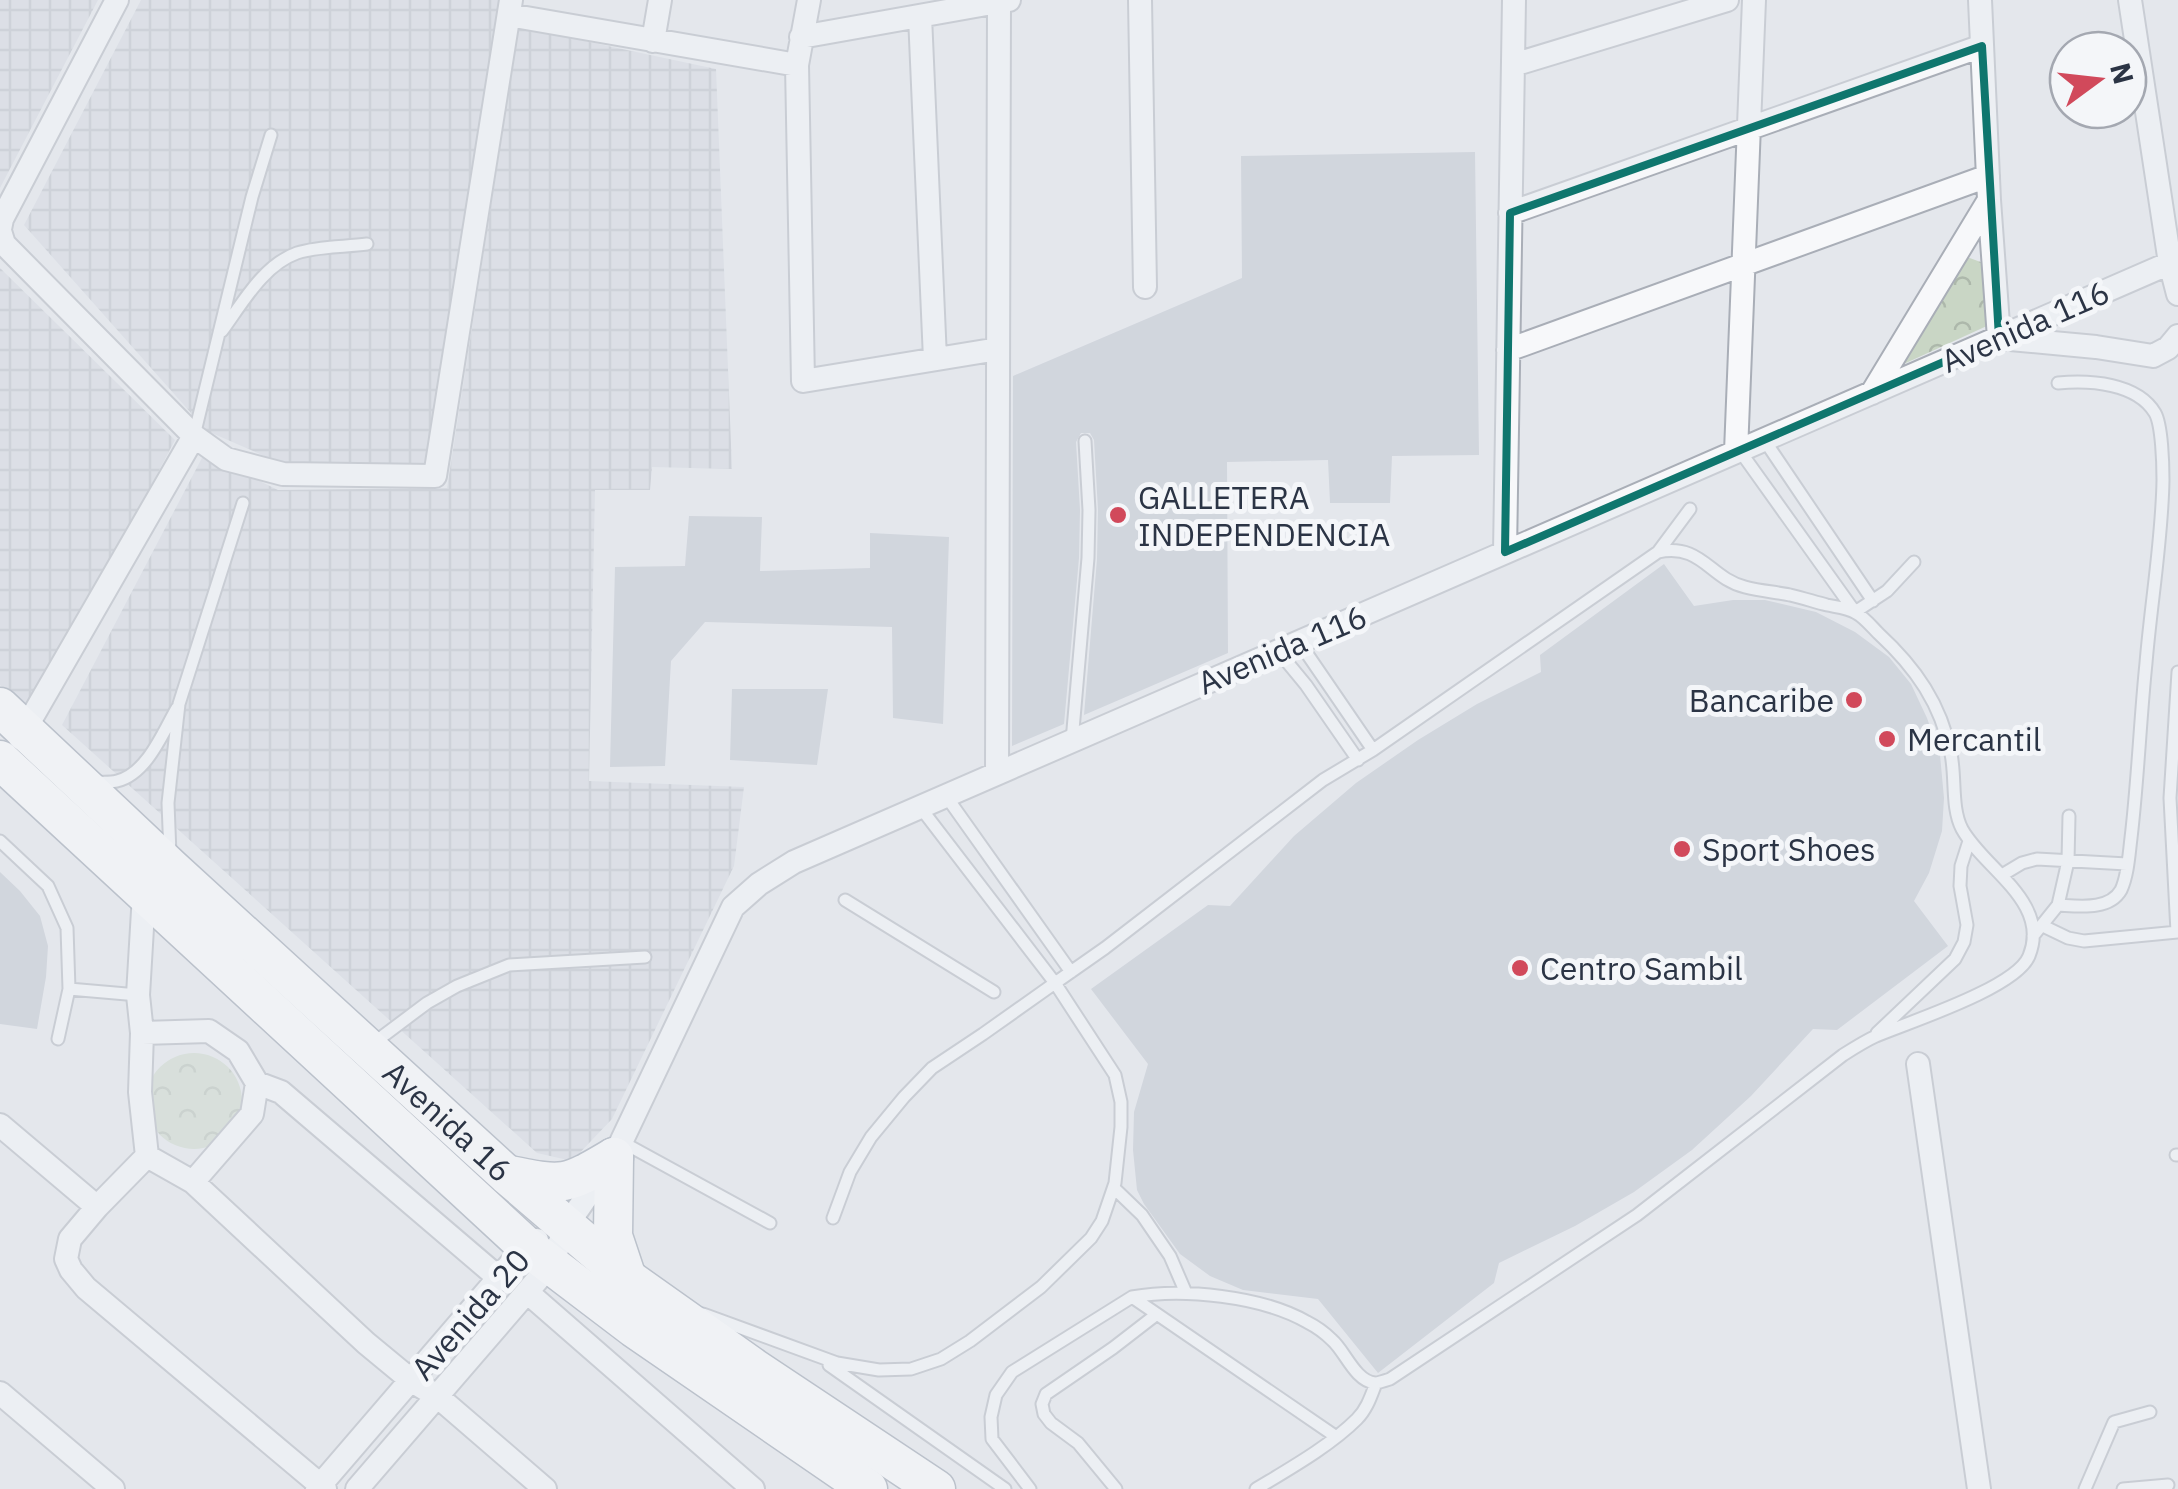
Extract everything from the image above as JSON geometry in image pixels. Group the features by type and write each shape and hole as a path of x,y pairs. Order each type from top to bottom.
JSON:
{"highway":[{"name":"Avenida 16","path":"12,719 78,783 157,881 535,1267 634,1328 868,1489"},
{"name":"Avenida 16","path":"2,762 368,1048 627,1278 936,1489"},
{"path":"507,1175 548,1183 576,1180 618,1149"},
{"path":"618,1149 613,1236 627,1278"}],"street":[{"path":"117,0 2,218 4,244 194,436 226,458 283,474 435,476 510,8 653,41 797,65"},
{"path":"653,41 660,0"},
{"path":"809,0 797,65 803,382 998,349"},
{"path":"1140,0 1146,287"},
{"path":"1505,552 1514,0"},
{"path":"1513,65 1728,0"},
{"path":"1738,451 1754,0"},
{"path":"1980,0 1999,338 2153,356 2168,348 2178,336"},
{"path":"2130,0 2172,234 2170,263 2178,294"},
{"path":"801,37 1005,1 998,349 997,773"},
{"path":"920,16 935,360"},
{"path":"1510,213 1982,46"},
{"path":"1508,350 1988,176"},
{"path":"1872,394 1989,200"},
{"name":"Avenida 116","path":"567,1226 618,1149 733,907 759,884 794,862 2170,263"},
{"path":"2,762 12,719 194,436"},
{"path":"147,1156 140,1092 142,1034 138,995 157,881"},
{"path":"142,1034 209,1031 238,1051 257,1083 282,1092 500,1279"},
{"path":"1918,1064 1979,1489"},
{"path":"193,1182 252,1114 257,1083"},
{"path":"0,1125 96,1207"},
{"path":"147,1156 193,1182 366,1343 437,1396 545,1489"},
{"path":"147,1156 70,1239 66,1259 71,1270 86,1288 321,1488"},
{"name":"Avenida 20","path":"357,1489 437,1396 567,1226"},
{"path":"535,1267 753,1489"},
{"name":"Avenida 20","path":"321,1488 500,1279 535,1267"},
{"path":"0,1392 114,1489"}],"lane":[{"path":"194,436 270,135"},
{"path":"216,339 262,278 279,262 298,252 367,244"},
{"path":"2058,383 2082,381 2143,397 2158,417 2163,478 2128,864 2120,892 2107,902 2090,907 2058,904"},
{"path":"1072,740 1088,558 1085,441"},
{"path":"1764,441 1873,601"},
{"path":"1030,1489 992,1439 996,1396 1012,1372 1132,1297 1186,1293 1282,1310 1333,1340 1364,1379 1376,1383 1390,1379 1637,1215 1843,1054 1871,1038 1988,990 2012,976 2028,959 2033,936 2030,915 1959,824 1952,757 1938,708 1896,650 1856,612 1738,451"},
{"path":"157,881 179,704 243,503"},
{"path":"833,1218 850,1172 871,1137 932,1068 1104,948 1322,780 1373,750 1658,552 1690,509"},
{"path":"1658,552 1674,548 1687,551 1726,580 1743,587 1856,612 1887,591 1914,562"},
{"path":"1289,646 1373,750"},
{"path":"1289,646 1306,685 1358,760"},
{"path":"2043,926 2084,941 2178,932 2170,798 2178,672"},
{"path":"78,783 116,782 134,774 179,704"},
{"path":"946,796 1071,972"},
{"path":"676,1313 706,1314 818,1357 878,1370 912,1369 941,1359 970,1342 1041,1287 1091,1238 1102,1221 1114,1188 1121,1127 1115,1075 1054,983 920,807"},
{"path":"2033,936 2058,904 2068,861 2069,816"},
{"path":"1871,1038 1955,959 1964,942 1967,925 1960,866 1969,840"},
{"path":"0,841 48,886 66,928 70,988 58,1039"},
{"path":"2002,875 2037,859 2128,864"},
{"path":"845,900 994,992"},
{"path":"368,1048 427,1003 510,965 645,957"},
{"path":"70,988 138,995"},
{"path":"618,1149 770,1223"},
{"path":"1114,1188 1142,1215 1162,1244 1186,1293"},
{"path":"1132,1297 1336,1436"},
{"path":"1116,1489 1078,1443 1050,1423 1042,1404 1046,1394 1157,1314"},
{"path":"818,1357 1005,1489"},
{"path":"1256,1489 1356,1420 1376,1383"},
{"path":"2085,1489 2114,1422 2150,1412"},
{"path":"2123,1489 2168,1485"}],"highlighted area":[{"path":"1982,46 1999,338 1505,552 1510,213"}],"shaded area":[{"path":"0,0 98,0 0,188"},
{"path":"141,0 499,0 427,463 285,465 207,431 24,225"},
{"path":"519,27 716,69 732,469 652,467 650,490 595,490 589,781 744,787 734,866 612,1119 572,1161 537,1153 62,725 204,454 278,490 447,488"},
{"path":"0,268 175,440 31,715 0,685"}],"green space":[{"path":"1967,257 1986,264 1989,325 1895,368"},
{"path":"194,1053 212,1057 228,1067 238,1083 242,1101 238,1119 228,1135 212,1145 194,1149 176,1145 160,1135 150,1119 146,1101 150,1083 160,1067 176,1057"}],"building":[{"path":"1475,152 1479,455 1392,456 1390,503 1330,503 1328,460 1227,462 1228,653 1084,715 1098,510 1094,440 1090,433 1081,433 1076,442 1079,558 1064,724 1012,746 1013,376 1242,278 1241,156"},
{"path":"689,516 762,517 760,571 870,568 870,533 949,537 943,724 893,718 892,627 705,622 671,661 665,766 610,767 615,567 685,566"},
{"name":"Centro Sambil","path":"1664,564 1694,606 1765,600 1816,612 1855,632 1889,657 1911,684 1940,755 1944,798 1942,831 1929,873 1914,901 1948,946 1837,1030 1813,1029 1751,1096 1692,1150 1634,1192 1499,1263 1494,1283 1378,1373 1318,1299 1243,1290 1210,1276 1180,1254 1137,1190 1134,1112 1148,1064 1091,989 1208,905 1230,906 1294,836 1356,783 1477,704 1541,672 1540,655"},
{"path":"732,689 828,689 817,765 730,760"},
{"path":"0,872 40,916 48,946 37,1029 0,1024"}],"place":[{"name":"GALLETERA INDEPENDENCIA","path":"1118,515"},
{"name":"Bancaribe","path":"1854,700"},
{"name":"Mercantil","path":"1887,739"},
{"name":"Sport Shoes","path":"1682,849"},
{"name":"Centro Sambil","path":"1520,968"}]}
